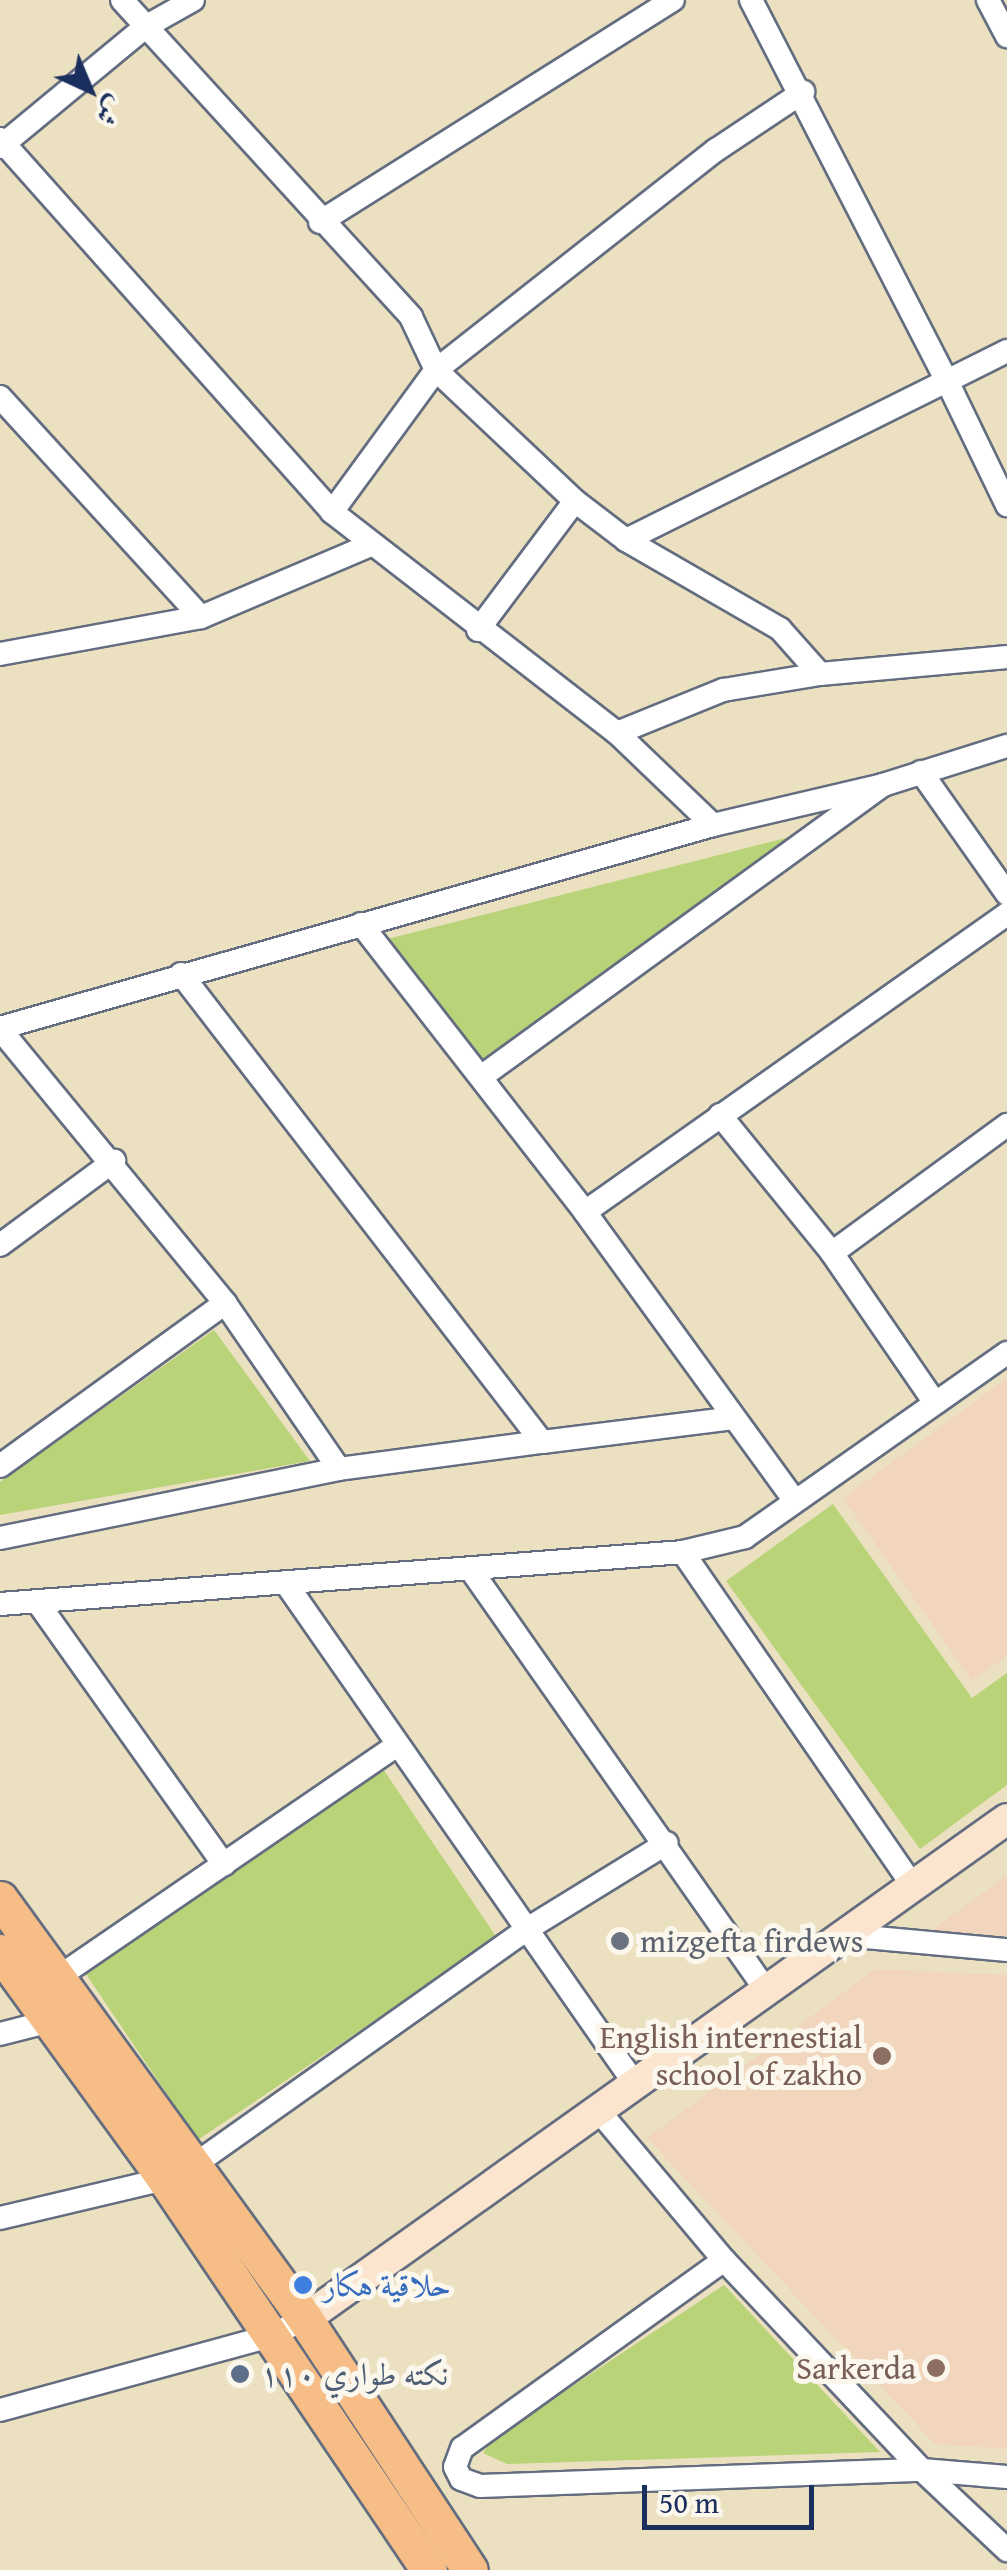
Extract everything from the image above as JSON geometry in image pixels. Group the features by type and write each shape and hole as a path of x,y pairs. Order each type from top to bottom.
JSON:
{"main road":[{"path":"306,2319 1007,1819"},
{"path":"0,1899 57,1978 180,2172 270,2336 430,2570"},
{"path":"0,1952 51,2022 306,2319 470,2570"}],"street":[{"path":"122,0 320,222 412,317 436,370 575,501 626,540 780,629 820,674"},
{"path":"193,0 145,27 1,143 332,512 478,630 617,733 713,825"},
{"path":"320,222 673,0"},
{"path":"751,0 803,92 1007,506"},
{"path":"988,0 1007,36"},
{"path":"332,512 436,370 716,150 803,92"},
{"path":"626,540 1007,350"},
{"path":"0,397 200,617"},
{"path":"478,630 575,501"},
{"path":"0,654 200,617 371,545"},
{"path":"617,733 723,690 820,674 1007,658"},
{"path":"340,1469 224,1304 114,1162 1,1028 713,825 883,785 1007,746"},
{"path":"922,772 1007,894"},
{"path":"481,1076 883,785"},
{"path":"585,1212 1007,914"},
{"path":"361,924 585,1212 794,1500"},
{"path":"181,974 542,1442"},
{"path":"720,1115 832,1253 935,1403"},
{"path":"832,1253 1007,1125"},
{"path":"0,1244 114,1162"},
{"path":"0,1466 224,1304"},
{"path":"0,1604 683,1552 745,1537 1007,1353"},
{"path":"0,1538 340,1469 734,1418"},
{"path":"683,1552 913,1886"},
{"path":"471,1570 667,1843 766,1990"},
{"path":"285,1582 634,2084"},
{"path":"38,1603 224,1865"},
{"path":"57,1978 396,1746"},
{"path":"0,2218 180,2172 527,1928 667,1843"},
{"path":"844,1935 1007,1950"},
{"path":"0,2034 51,2022"},
{"path":"598,2110 724,2260 922,2470 1007,2550"},
{"path":"724,2260 462,2448 456,2467 462,2479 480,2486 922,2470 1007,2477"},
{"path":"0,2410 270,2336 306,2319"}],"shaded area":[{"path":"1007,1378 1007,1656 972,1681 843,1498"},
{"path":"1007,1875 1007,1936 929,1932"},
{"name":"English internestial school of zakho","path":"875,1969 1007,1975 1007,2449 935,2444 647,2138"}],"green space":[{"path":"798,835 479,1062 387,939"},
{"path":"214,1330 310,1461 0,1515 0,1482"},
{"path":"833,1504 972,1698 1007,1673 1007,1785 920,1849 726,1581"},
{"path":"383,1769 497,1938 198,2140 84,1971"},
{"path":"724,2285 880,2452 507,2464 483,2453 493,2439"}],"place":[{"name":"mizgefta firdews","path":"620,1941"},
{"name":"English internestial school of zakho","path":"882,2056"},
{"name":"حلاقية هكار","path":"303,2285"},
{"name":"Sarkerda","path":"936,2368"},
{"name":"نكته طواري ١١٠","path":"240,2374"}]}
